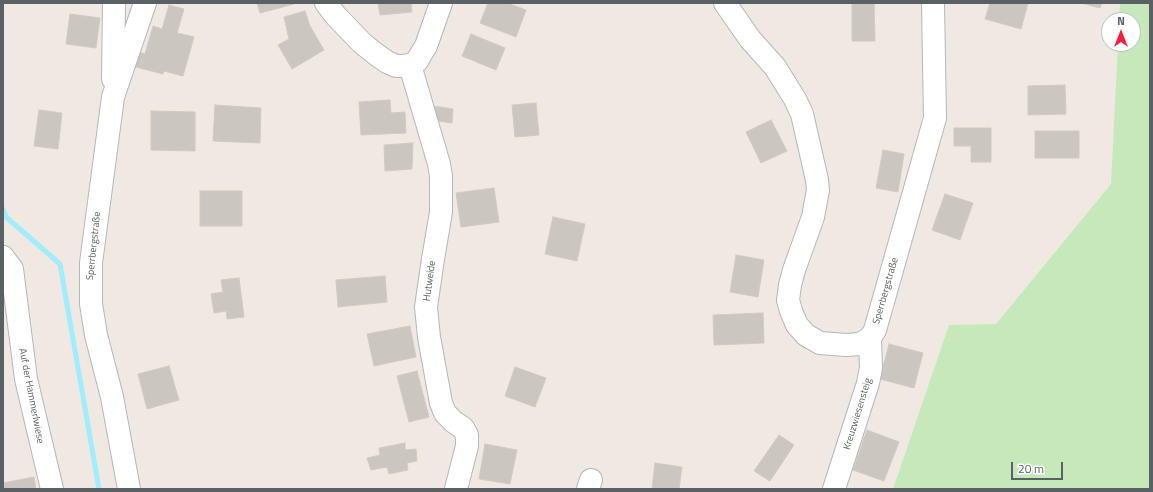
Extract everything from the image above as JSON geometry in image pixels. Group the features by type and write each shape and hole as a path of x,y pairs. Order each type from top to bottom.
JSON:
{"street":[{"name":"Sperrbergstraße","path":"114,3 113,96 91,263 90,304 96,335 112,397 129,489"},
{"name":"Sperrbergstraße","path":"113,96 145,3"},
{"path":"326,3 336,16 362,43 387,62 396,66 410,65 416,61 426,46 440,3"},
{"path":"726,3 750,39 775,67 795,99 802,114 817,180 818,190 813,217 790,285 788,300 790,311 797,325 806,335 820,343 846,345 860,344 870,338"},
{"name":"Sperrbergstraße","path":"870,338 875,330 935,118 933,3"},
{"name":"Hutweide","path":"410,65 439,164 441,176 441,212 426,307 429,337 441,403 445,413 463,428 467,435 467,446 456,489"},
{"name":"Auf der Hammerlwiese","path":"3,257 12,269 26,379 52,489"},
{"name":"Kreuzwiesensteig","path":"834,489 872,368 870,338"}],"green space":[{"path":"1120,3 1150,3 1150,489 893,489 949,325 996,324 1111,184 1118,52 1141,52 1141,12 1119,12"}],"building":[{"path":"257,3 293,3 294,4 260,13"},
{"path":"378,3 411,3 412,12 380,15"},
{"path":"488,3 507,3 526,10 516,37 480,23"},
{"path":"874,3 875,41 852,41 852,4"},
{"path":"990,3 1028,3 1021,29 985,19"},
{"path":"1081,3 1102,3 1100,8"},
{"path":"169,5 184,9 177,33 194,37 183,76 164,71 163,74 132,66 136,51 145,54 153,26 162,29"},
{"path":"305,11 310,26 324,50 292,69 278,45 289,39 284,17"},
{"path":"70,14 100,18 96,48 66,44"},
{"path":"471,34 505,48 496,70 462,56"},
{"path":"1065,85 1066,114 1028,115 1028,86"},
{"path":"390,100 391,113 405,112 406,133 361,135 359,102"},
{"path":"536,103 539,135 515,137 512,105"},
{"path":"215,105 261,108 260,143 213,141"},
{"path":"434,106 453,109 452,123 432,120"},
{"path":"39,110 62,113 58,149 34,146"},
{"path":"151,111 195,112 195,151 151,150"},
{"path":"771,120 787,151 761,163 746,132"},
{"path":"954,128 991,128 991,162 971,162 971,146 954,146"},
{"path":"1035,131 1079,131 1079,158 1035,158"},
{"path":"413,143 412,169 385,171 384,145"},
{"path":"883,150 904,154 898,192 876,188"},
{"path":"494,188 499,222 461,227 456,193"},
{"path":"200,191 242,191 242,226 200,226"},
{"path":"945,194 973,203 960,240 932,230"},
{"path":"553,217 585,224 577,261 545,254"},
{"path":"736,255 764,260 758,297 730,292"},
{"path":"385,276 387,302 338,307 336,280"},
{"path":"239,278 244,317 227,319 226,311 214,313 211,294 223,292 221,280"},
{"path":"763,313 764,343 714,345 713,315"},
{"path":"410,326 416,357 374,366 367,334"},
{"path":"889,344 923,353 914,388 880,379"},
{"path":"169,366 179,400 147,409 138,374"},
{"path":"515,367 546,378 535,407 505,396"},
{"path":"417,371 429,417 409,422 397,376"},
{"path":"867,430 899,442 884,481 853,470"},
{"path":"779,435 794,445 770,481 754,471"},
{"path":"405,443 405,450 416,449 417,461 407,463 408,470 389,474 387,467 371,470 367,458 380,455 379,448"},
{"path":"485,444 517,450 510,484 479,479"},
{"path":"655,463 682,467 679,489 652,489"},
{"path":"34,477 36,489 3,489 3,483"}],"waterway":[{"path":"3,209 6,217 60,264 99,489"}]}
